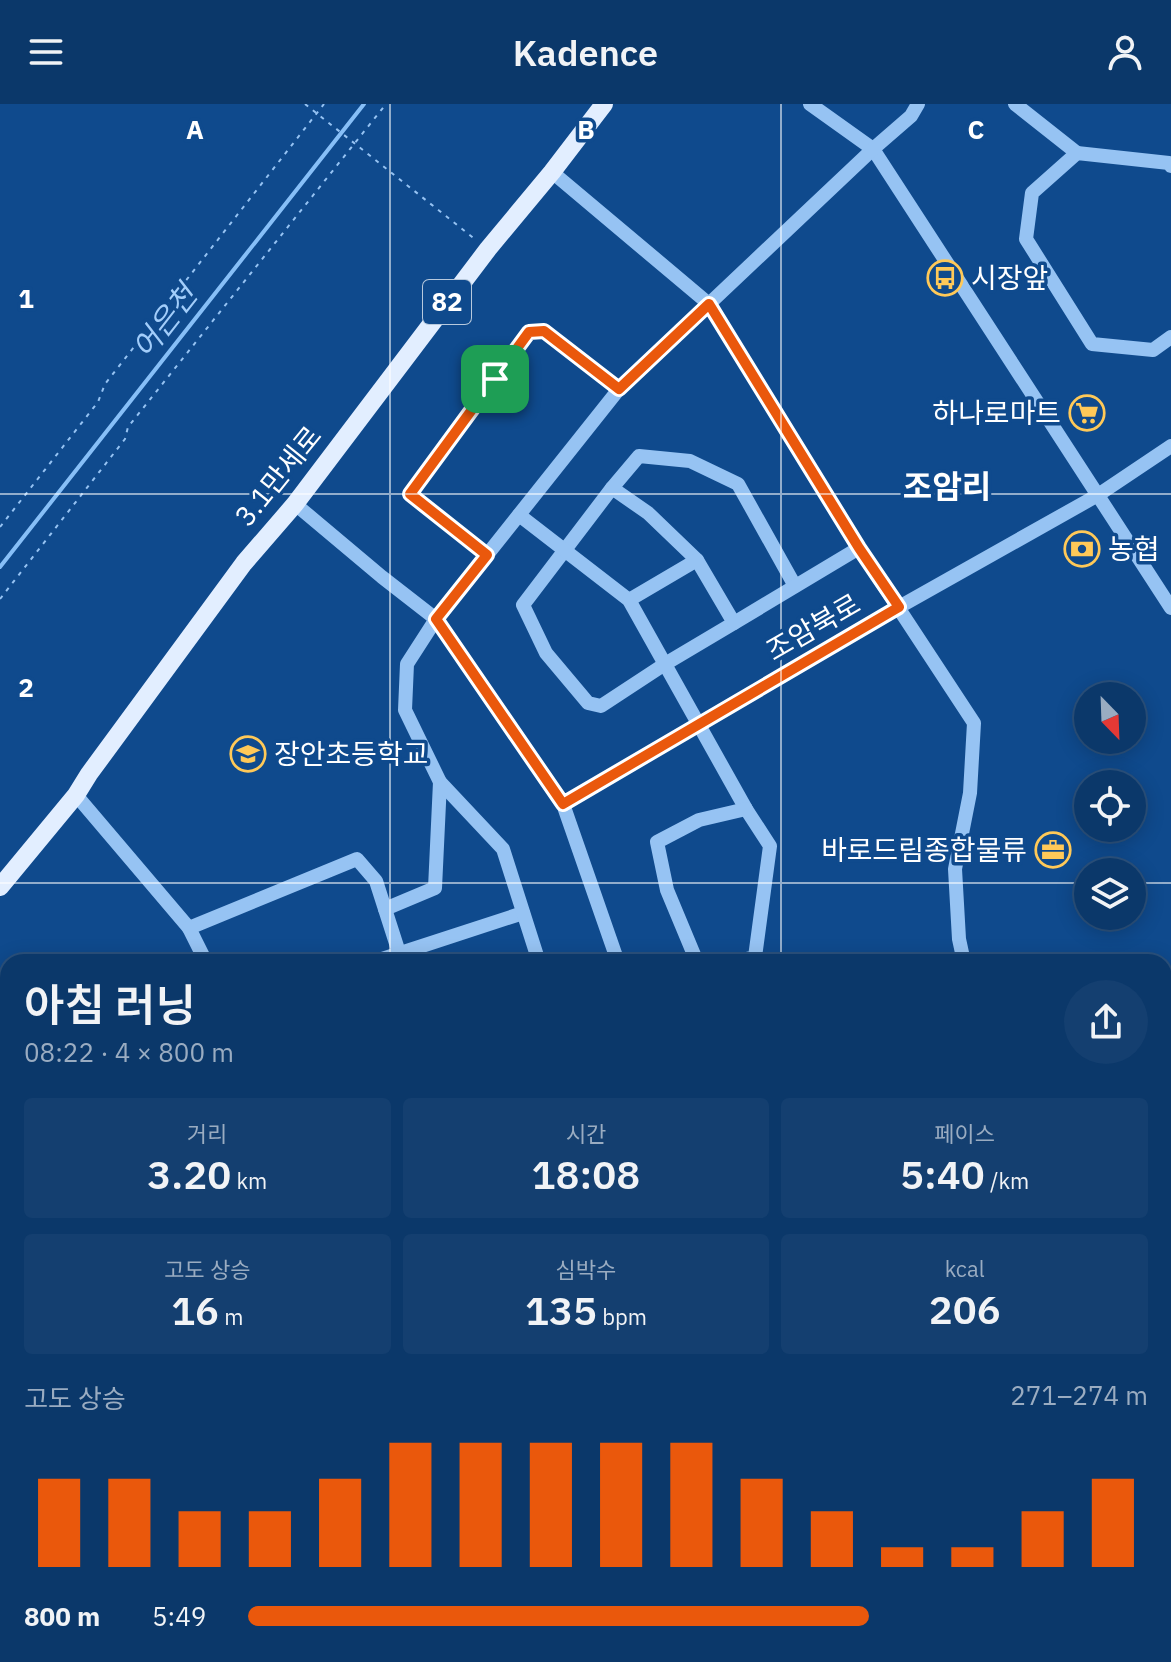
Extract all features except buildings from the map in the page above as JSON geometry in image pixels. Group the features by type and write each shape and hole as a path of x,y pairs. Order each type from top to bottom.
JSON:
{"main road":[{"name":"3.1만세로","path":"0,887 76,795 244,563 295,504 488,249 604,104"}],"street":[{"path":"810,104 873,149 1171,608"},
{"path":"536,954 503,849 440,782 405,710 407,664 436,619 619,389 911,116 918,104"},
{"path":"1015,104 1077,153 1170,163"},
{"path":"1077,153 1032,193 1026,239 1092,344 1153,350 1171,337"},
{"path":"552,172 709,304 859,548 974,723 970,793 955,869 962,954"},
{"path":"487,555 410,494 529,332 544,331 619,389"},
{"name":"조암북로","path":"563,804 899,607 1098,495 1171,446"},
{"path":"795,586 738,484 690,461 639,456 523,605 546,653 588,703 601,706 859,548"},
{"path":"612,488 648,513 697,560 734,623"},
{"path":"295,504 436,619 563,804 615,954"},
{"path":"519,515 629,600 746,809 770,846 757,954"},
{"path":"629,600 697,560"},
{"path":"385,909 435,888 440,782"},
{"path":"76,795 189,928 202,954"},
{"path":"694,954 667,890 657,842 699,820 746,809"},
{"path":"189,928 357,859 376,881 400,954"},
{"path":"412,954 523,913"}],"path":[{"path":"305,104 488,249"},
{"path":"0,527 98,402 105,384 324,104"},
{"path":"0,599 125,439 128,427 386,104"}],"waterway":[{"name":"어은천","path":"0,567 364,104"}],"place":[{"name":"시장앞","path":"945,278"},
{"name":"하나로마트","path":"1087,413"},
{"name":"농협","path":"1082,549"},
{"name":"장안초등학교","path":"248,754"},
{"name":"바로드림종합물류","path":"1053,850"}],"district":[{"name":"조암리","path":"947,487"}],"route":[{"path":"709,304 859,548 899,607 563,804 436,619 487,555 410,494 495,379 529,332 544,331 619,389 709,304"}]}
